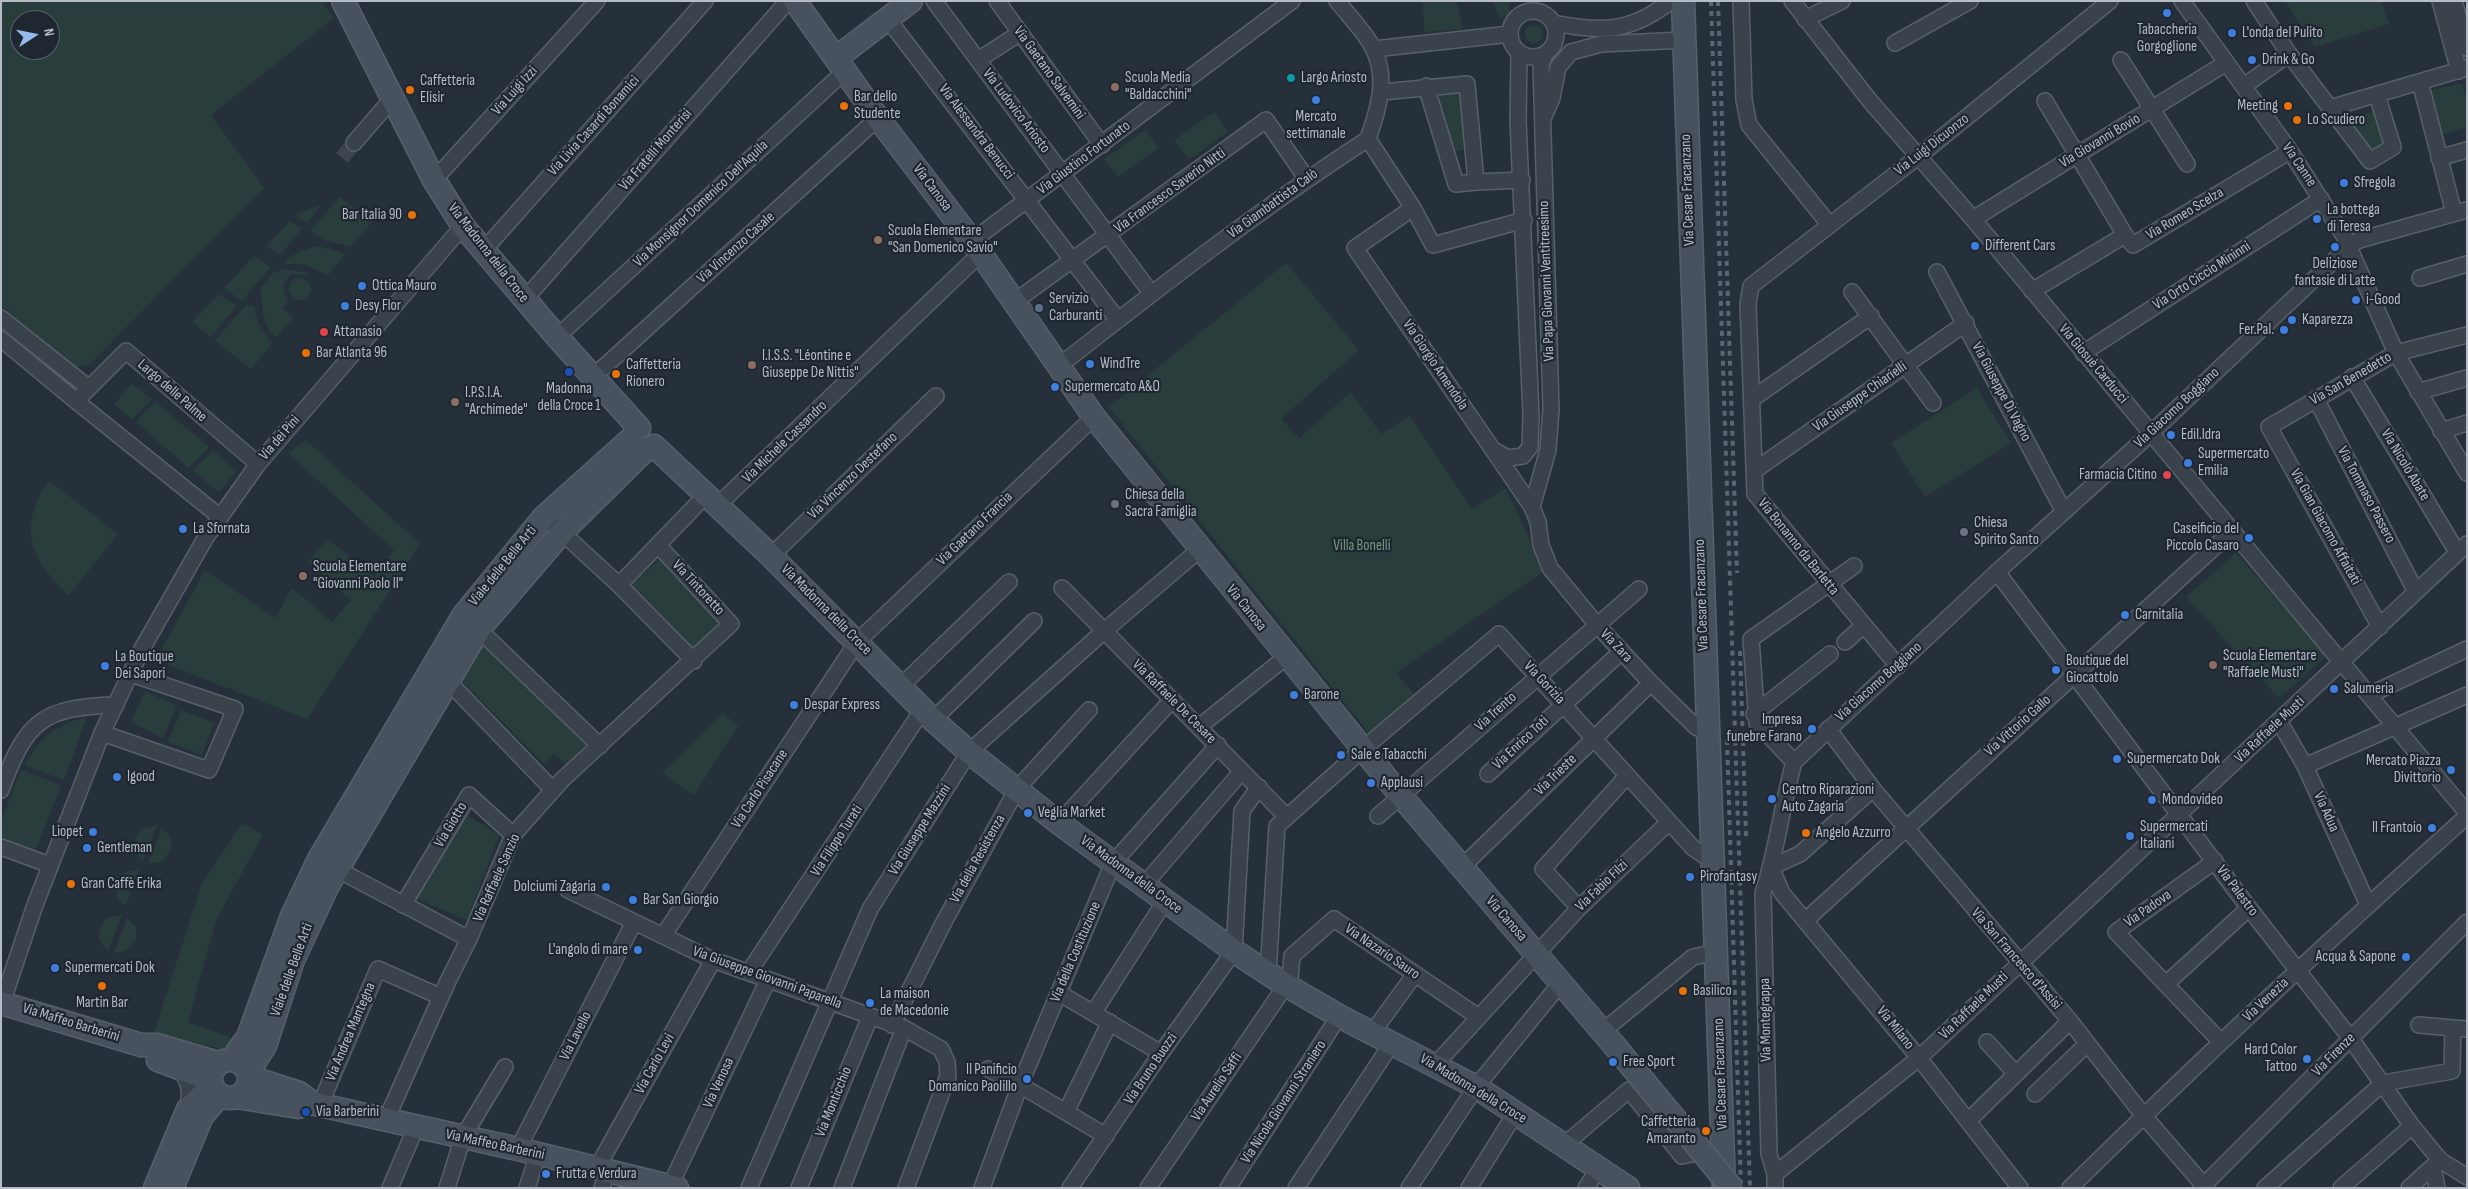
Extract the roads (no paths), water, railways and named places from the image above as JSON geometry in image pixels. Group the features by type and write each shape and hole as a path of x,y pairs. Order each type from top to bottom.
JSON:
{"street":[{"name":"Via Madonna della Croce","path":"343,1 434,180 462,226 593,378 643,440 713,500 928,714 969,752 1113,864 1279,981 1339,1016 1476,1087 1628,1188"},
{"name":"Via Luigi Izzi","path":"434,180 597,1"},
{"name":"Via Livia Casardi Bonamici","path":"483,251 705,1"},
{"name":"Via Fratelli Monterisi","path":"525,299 788,1"},
{"name":"Via Canosa","path":"795,1 878,118 976,248 1094,417 1199,550 1401,796 1608,1038 1732,1188"},
{"path":"840,64 887,18 911,1"},
{"name":"Via Ludovico Ariosto","path":"934,1 1110,235 1151,293"},
{"name":"Via Gaetano Salvemini","path":"996,1 1102,145"},
{"name":"Via Giustino Fortunato","path":"976,248 1028,200 1292,1"},
{"path":"1337,1 1374,49 1381,75 1382,92 1368,139 1413,208 1433,244 1524,220"},
{"path":"1741,1 1744,100 1749,125 1829,224"},
{"name":"Via Giosuè Carducci","path":"1792,1 1870,101 1973,219 2467,815"},
{"path":"1805,19 1842,1"},
{"path":"1895,43 1970,1"},
{"name":"Via Luigi Dicuonzo","path":"1751,286 1919,156 2110,1"},
{"name":"Via Canne","path":"2182,1 2290,151 2321,199 2348,246 2396,353 2441,431 2465,468"},
{"path":"2254,1 2289,54 2370,161 2392,147 2378,95"},
{"path":"2330,108 2465,70 2440,1"},
{"path":"2454,1 2467,48"},
{"path":"1586,30 1546,13 1518,8 1510,34 1514,47 1519,53 1532,58 1586,30 1627,26 1648,18 1675,2"},
{"name":"Via Cesare Fracanzano","path":"1675,2 1684,40 1711,860 1718,952 1724,1188"},
{"path":"1546,13 1556,37 1550,49"},
{"name":"Via Alessandra Benucci","path":"887,18 1118,320"},
{"path":"978,60 1020,33"},
{"path":"1374,49 1510,34"},
{"path":"1542,120 1552,98 1558,67 1572,52 1602,44 1684,40"},
{"name":"Via Papa Giovanni Ventitreesimo","path":"1532,507 1548,450 1551,409 1541,65 1550,49"},
{"name":"Via Papa Giovanni Ventitreesimo","path":"1492,450 1508,458 1523,456 1530,447 1531,415 1524,220 1518,121 1519,53"},
{"path":"2244,86 2289,54"},
{"path":"2122,60 2188,164"},
{"name":"Via Giovanni Bovio","path":"1973,219 2077,154 2153,110 2226,63"},
{"name":"Via Monsignor Domenico Dell'Aquila","path":"557,337 840,64"},
{"path":"2420,82 2439,158 2461,211"},
{"path":"1382,92 1426,86 1467,84 1476,182"},
{"path":"1426,86 1456,184 1522,180"},
{"path":"354,143 392,99"},
{"path":"2045,101 2124,235"},
{"name":"Via Vincenzo Casale","path":"593,378 878,118"},
{"name":"Via Francesco Saverio Nitti","path":"1014,302 1110,235 1266,120 1307,178"},
{"name":"Via Giambattista Calò","path":"1059,366 1151,293 1307,178 1368,139"},
{"path":"2439,158 2467,150"},
{"name":"Via Romeo Scelza","path":"2032,291 2124,235 2133,245 2290,151"},
{"name":"Via Orto Ciccio Mininni","path":"2083,352 2321,199"},
{"name":"Via Giorgio Amendola","path":"1413,208 1355,248 1532,507 1538,522 1542,546"},
{"name":"Via Giacomo Boggiano","path":"1794,762 1997,572 2150,434 2348,246 2359,240 2461,211"},
{"name":"Via dei Pini","path":"1,1003 50,865 102,733 143,647 219,516 258,464 462,226"},
{"name":"Via Michele Cassandro","path":"713,500 976,248"},
{"path":"2420,278 2467,264"},
{"name":"Via Giuseppe Di Vagno","path":"1937,272 2064,512"},
{"name":"Via Bonanno da Barletta","path":"1751,286 1748,304 1755,494 1898,666"},
{"path":"1852,292 1933,403"},
{"path":"1752,399 1871,316"},
{"path":"1,318 89,388"},
{"name":"Via Giuseppe Chiarielli","path":"1754,470 1966,324"},
{"name":"Via San Benedetto","path":"2270,427 2396,353 2467,335"},
{"path":"1,339 219,516"},
{"name":"Largo delle Palme","path":"76,401 126,351 258,464"},
{"name":"Via Nicolò Abate","path":"2352,378 2462,548"},
{"path":"2418,392 2467,378"},
{"name":"Via Vincenzo Destefano","path":"771,556 936,396"},
{"name":"Via Tommaso Passero","path":"2316,399 2416,592"},
{"name":"Via Gaetano Francia","path":"857,642 1094,417"},
{"path":"2441,431 2467,423"},
{"name":"Via Gian Giacomo Affaitati","path":"2270,427 2380,627"},
{"name":"Viale delle Belle Arti","path":"155,1188 188,1108 228,1079 265,1046 293,960 310,920 328,864 471,622 544,517 643,440"},
{"name":"Viale delle Belle Arti","path":"471,622 562,532 643,440"},
{"path":"619,585 658,545 713,500"},
{"name":"Viale delle Belle Arti","path":"544,517 562,532"},
{"path":"562,532 619,585 694,661"},
{"name":"Via Vittorio Gallo","path":"1806,920 2231,532"},
{"name":"Via Tintoretto","path":"658,545 732,624 694,661"},
{"name":"Via Zara","path":"1542,546 1550,568 1596,624 1651,683 1696,727 1708,732"},
{"name":"Via Raffaele Musti","path":"1775,1181 1919,1058 2018,963 2342,663 2462,548"},
{"name":"Via Giuseppe Mazzini","path":"748,1188 870,909 969,752 1103,632 1199,550"},
{"path":"1771,867 1782,805 1794,762 1757,723 1754,714 1751,639 1854,566"},
{"name":"Via Palestro","path":"1997,572 2383,1083 2436,1163 2467,1177"},
{"path":"901,686 1009,582"},
{"name":"Via Raffaele De Cesare","path":"1062,588 1103,632 1218,745 1286,816"},
{"name":"Via Trento","path":"1378,816 1536,676 1639,589"},
{"name":"Via Filippo Turati","path":"749,972 928,714 1034,621"},
{"path":"471,622 600,746"},
{"path":"1845,642 1864,626"},
{"name":"Via Gorizia","path":"1363,749 1499,634 1693,848 1711,860"},
{"name":"Via Carlo Pisacane","path":"663,936 857,642"},
{"path":"2369,695 2467,650"},
{"name":"Via Enrico Toti","path":"1488,774 1622,651"},
{"path":"1754,714 1830,654"},
{"path":"1199,727 1286,657"},
{"name":"Via Raffaele Sanzio","path":"386,1120 469,939 513,835 553,790 694,661"},
{"path":"102,733 210,770 235,710 131,674"},
{"path":"441,674 553,790"},
{"name":"Via Trieste","path":"1461,868 1651,683"},
{"path":"2305,766 2467,695"},
{"path":"1059,823 1172,700"},
{"path":"1,790 19,745 38,724 55,712 80,706 116,705"},
{"name":"Via della Resistenza","path":"842,1188 898,1027 945,920 1017,789 1089,710"},
{"name":"Via Adua","path":"2279,721 2305,766 2368,905"},
{"name":"Via San Francesco d'Assisi","path":"1828,730 1905,828 2018,963 2070,1021 2143,1116 2204,1187"},
{"name":"Via della Costituzione","path":"982,1188 1020,1085 1113,864 1218,745"},
{"path":"1279,981 1277,826 1363,749"},
{"path":"1144,885 1242,770"},
{"path":"1579,908 1543,869 1627,776"},
{"path":"1234,951 1242,811 1259,787"},
{"path":"1771,867 1800,854 1873,789"},
{"name":"Via Giotto","path":"403,905 469,795 513,835"},
{"name":"Via Venezia","path":"2070,1188 2143,1116 2467,815"},
{"name":"Via Fabio Filzi","path":"1435,1065 1477,1016 1579,908 1670,822"},
{"path":"1,847 50,865"},
{"name":"Via Padova","path":"2215,862 2116,932 2222,1042"},
{"path":"328,864 469,939"},
{"name":"Via Milano","path":"1771,867 1782,892 1919,1058 2020,1188"},
{"name":"Via Montegrappa","path":"1771,867 1763,893 1769,1154 1775,1181"},
{"name":"Via Giuseppe Giovanni Paparella","path":"568,890 713,960 898,1027 941,1049 947,1062 948,1076 906,1188"},
{"path":"1094,1012 1165,901"},
{"path":"2166,984 2249,908"},
{"name":"Via Nazario Sauro","path":"1279,981 1290,978 1292,956 1334,919 1477,1016"},
{"name":"Via Lavello","path":"527,1188 528,1151 634,922"},
{"name":"Via Firenze","path":"2204,1187 2467,922"},
{"name":"Via Bruno Buozzi","path":"1070,1188 1161,1053 1234,951"},
{"path":"1608,1038 1693,957 1718,952"},
{"name":"Via Carlo Levi","path":"602,1176 713,960"},
{"name":"Via Andrea Mantegna","path":"316,1104 378,969 441,997"},
{"path":"1372,1033 1415,974"},
{"name":"Via Venosa","path":"661,1186 768,980"},
{"name":"Via Aurelio Saffi","path":"1148,1188 1279,981"},
{"path":"1410,1188 1476,1087 1560,984"},
{"path":"1059,993 1161,1053"},
{"name":"Via Maffeo Barberini","path":"1,1003 141,1045 157,1045 228,1079 298,1107 316,1104 528,1151 602,1176 661,1186"},
{"name":"Via Nicola Giovanni Straniero","path":"1228,1188 1339,1016"},
{"name":"Via Monticchio","path":"799,1188 870,1017"},
{"path":"1968,1121 2070,1021"},
{"path":"1066,1112 1110,1022"},
{"path":"2264,1188 2383,1083 2452,1071 2460,1029 2419,1025"},
{"path":"1987,1042 2016,1074"},
{"path":"1296,1188 1392,1043"},
{"path":"2035,1094 2087,1044"},
{"name":"Via Maffeo Barberini","path":"141,1045 154,1059 228,1079"},
{"path":"178,1066 188,1078 191,1090 188,1108"},
{"path":"447,1188 463,1137 505,1067"},
{"path":"988,1069 1020,1085 1106,1136"},
{"name":"Viale delle Belle Arti","path":"172,1188 202,1116 228,1079"},
{"path":"1564,1145 1629,1090 1682,1156 1724,1148"},
{"path":"1469,1188 1515,1114"},
{"path":"2340,1188 2412,1126"},
{"path":"390,1188 416,1127"},
{"path":"2409,1188 2436,1163"},
{"path":"2436,1163 2437,1188"},
{"path":"1586,1188 1599,1168"}],"tunnel":[{"path":"342,158 354,143"}],"railway":[{"path":"1711,1 1750,1188"},
{"path":"1718,1 1737,573"},
{"path":"1740,651 1746,836"},
{"path":"1727,740 1741,1188"}],"place":[{"name":"Tabaccheria Gorgoglione","path":"2167,13"},
{"name":"L'onda del Pulito","path":"2232,33"},
{"name":"Drink & Go","path":"2252,60"},
{"name":"Largo Ariosto","path":"1291,78"},
{"name":"Scuola Media \"Baldacchini\"","path":"1115,87"},
{"name":"Caffetteria Elisir","path":"410,90"},
{"name":"Mercato settimanale","path":"1316,100"},
{"name":"Bar dello Studente","path":"844,106"},
{"name":"Meeting","path":"2288,106"},
{"name":"Lo Scudiero","path":"2297,120"},
{"name":"Sfregola","path":"2344,183"},
{"name":"Bar Italia 90","path":"412,215"},
{"name":"La bottega di Teresa","path":"2317,219"},
{"name":"Scuola Elementare \"San Domenico Savio\"","path":"878,240"},
{"name":"Different Cars","path":"1975,246"},
{"name":"Deliziose fantasie di Latte","path":"2335,247"},
{"name":"Ottica Mauro","path":"362,286"},
{"name":"i-Good","path":"2356,300"},
{"name":"Desy Flor","path":"345,306"},
{"name":"Servizio Carburanti","path":"1039,308"},
{"name":"Kaparezza","path":"2292,320"},
{"name":"Fer.Pal.","path":"2284,330"},
{"name":"Attanasio","path":"324,332"},
{"name":"Bar Atlanta 96","path":"306,353"},
{"name":"WindTre","path":"1090,364"},
{"name":"I.I.S.S. \"Léontine e Giuseppe De Nittis\"","path":"752,365"},
{"name":"Madonna della Croce 1","path":"569,372"},
{"name":"Caffetteria Rionero","path":"616,374"},
{"name":"Supermercato A&O","path":"1055,387"},
{"name":"I.P.S.I.A. \"Archimede\"","path":"455,402"},
{"name":"Edil.Idra","path":"2171,435"},
{"name":"Supermercato Emilia","path":"2188,463"},
{"name":"Farmacia Citino","path":"2167,475"},
{"name":"Chiesa della Sacra Famiglia","path":"1115,504"},
{"name":"La Sfornata","path":"183,529"},
{"name":"Chiesa Spirito Santo","path":"1964,532"},
{"name":"Caseificio del Piccolo Casaro","path":"2249,538"},
{"name":"Scuola Elementare \"Giovanni Paolo II\"","path":"303,576"},
{"name":"Carnitalia","path":"2125,615"},
{"name":"Scuola Elementare \"Raffaele Musti\"","path":"2213,665"},
{"name":"La Boutique Dei Sapori","path":"105,666"},
{"name":"Boutique del Giocattolo","path":"2056,670"},
{"name":"Salumeria","path":"2334,689"},
{"name":"Barone","path":"1294,695"},
{"name":"Despar Express","path":"794,705"},
{"name":"Impresa funebre Farano","path":"1812,729"},
{"name":"Sale e Tabacchi","path":"1341,755"},
{"name":"Supermercato Dok","path":"2117,759"},
{"name":"Mercato Piazza Divittorio","path":"2451,770"},
{"name":"Igood","path":"117,777"},
{"name":"Applausi","path":"1371,783"},
{"name":"Centro Riparazioni Auto Zagaria","path":"1772,799"},
{"name":"Mondovideo","path":"2152,800"},
{"name":"Veglia Market","path":"1028,813"},
{"name":"Il Frantoio","path":"2432,828"},
{"name":"Liopet","path":"93,832"},
{"name":"Angelo Azzurro","path":"1806,833"},
{"name":"Supermercati Italiani","path":"2130,836"},
{"name":"Gentleman","path":"87,848"},
{"name":"Pirofantasy","path":"1690,877"},
{"name":"Gran Caffè Erika","path":"71,884"},
{"name":"Dolciumi Zagaria","path":"606,887"},
{"name":"Bar San Giorgio","path":"633,900"},
{"name":"L'angolo di mare","path":"638,950"},
{"name":"Acqua & Sapone","path":"2406,957"},
{"name":"Supermercati Dok","path":"55,968"},
{"name":"Martin Bar","path":"102,986"},
{"name":"Basilico","path":"1683,991"},
{"name":"La maison de Macedonie","path":"870,1003"},
{"name":"Hard Color Tattoo","path":"2307,1059"},
{"name":"Free Sport","path":"1613,1062"},
{"name":"Il Panificio Domanico Paolillo","path":"1027,1079"},
{"name":"Via Barberini","path":"306,1112"},
{"name":"Caffetteria Amaranto","path":"1706,1131"},
{"name":"Frutta e Verdura","path":"546,1174"}],"park label":[{"name":"Villa Bonelli","path":"1362,546"}]}
